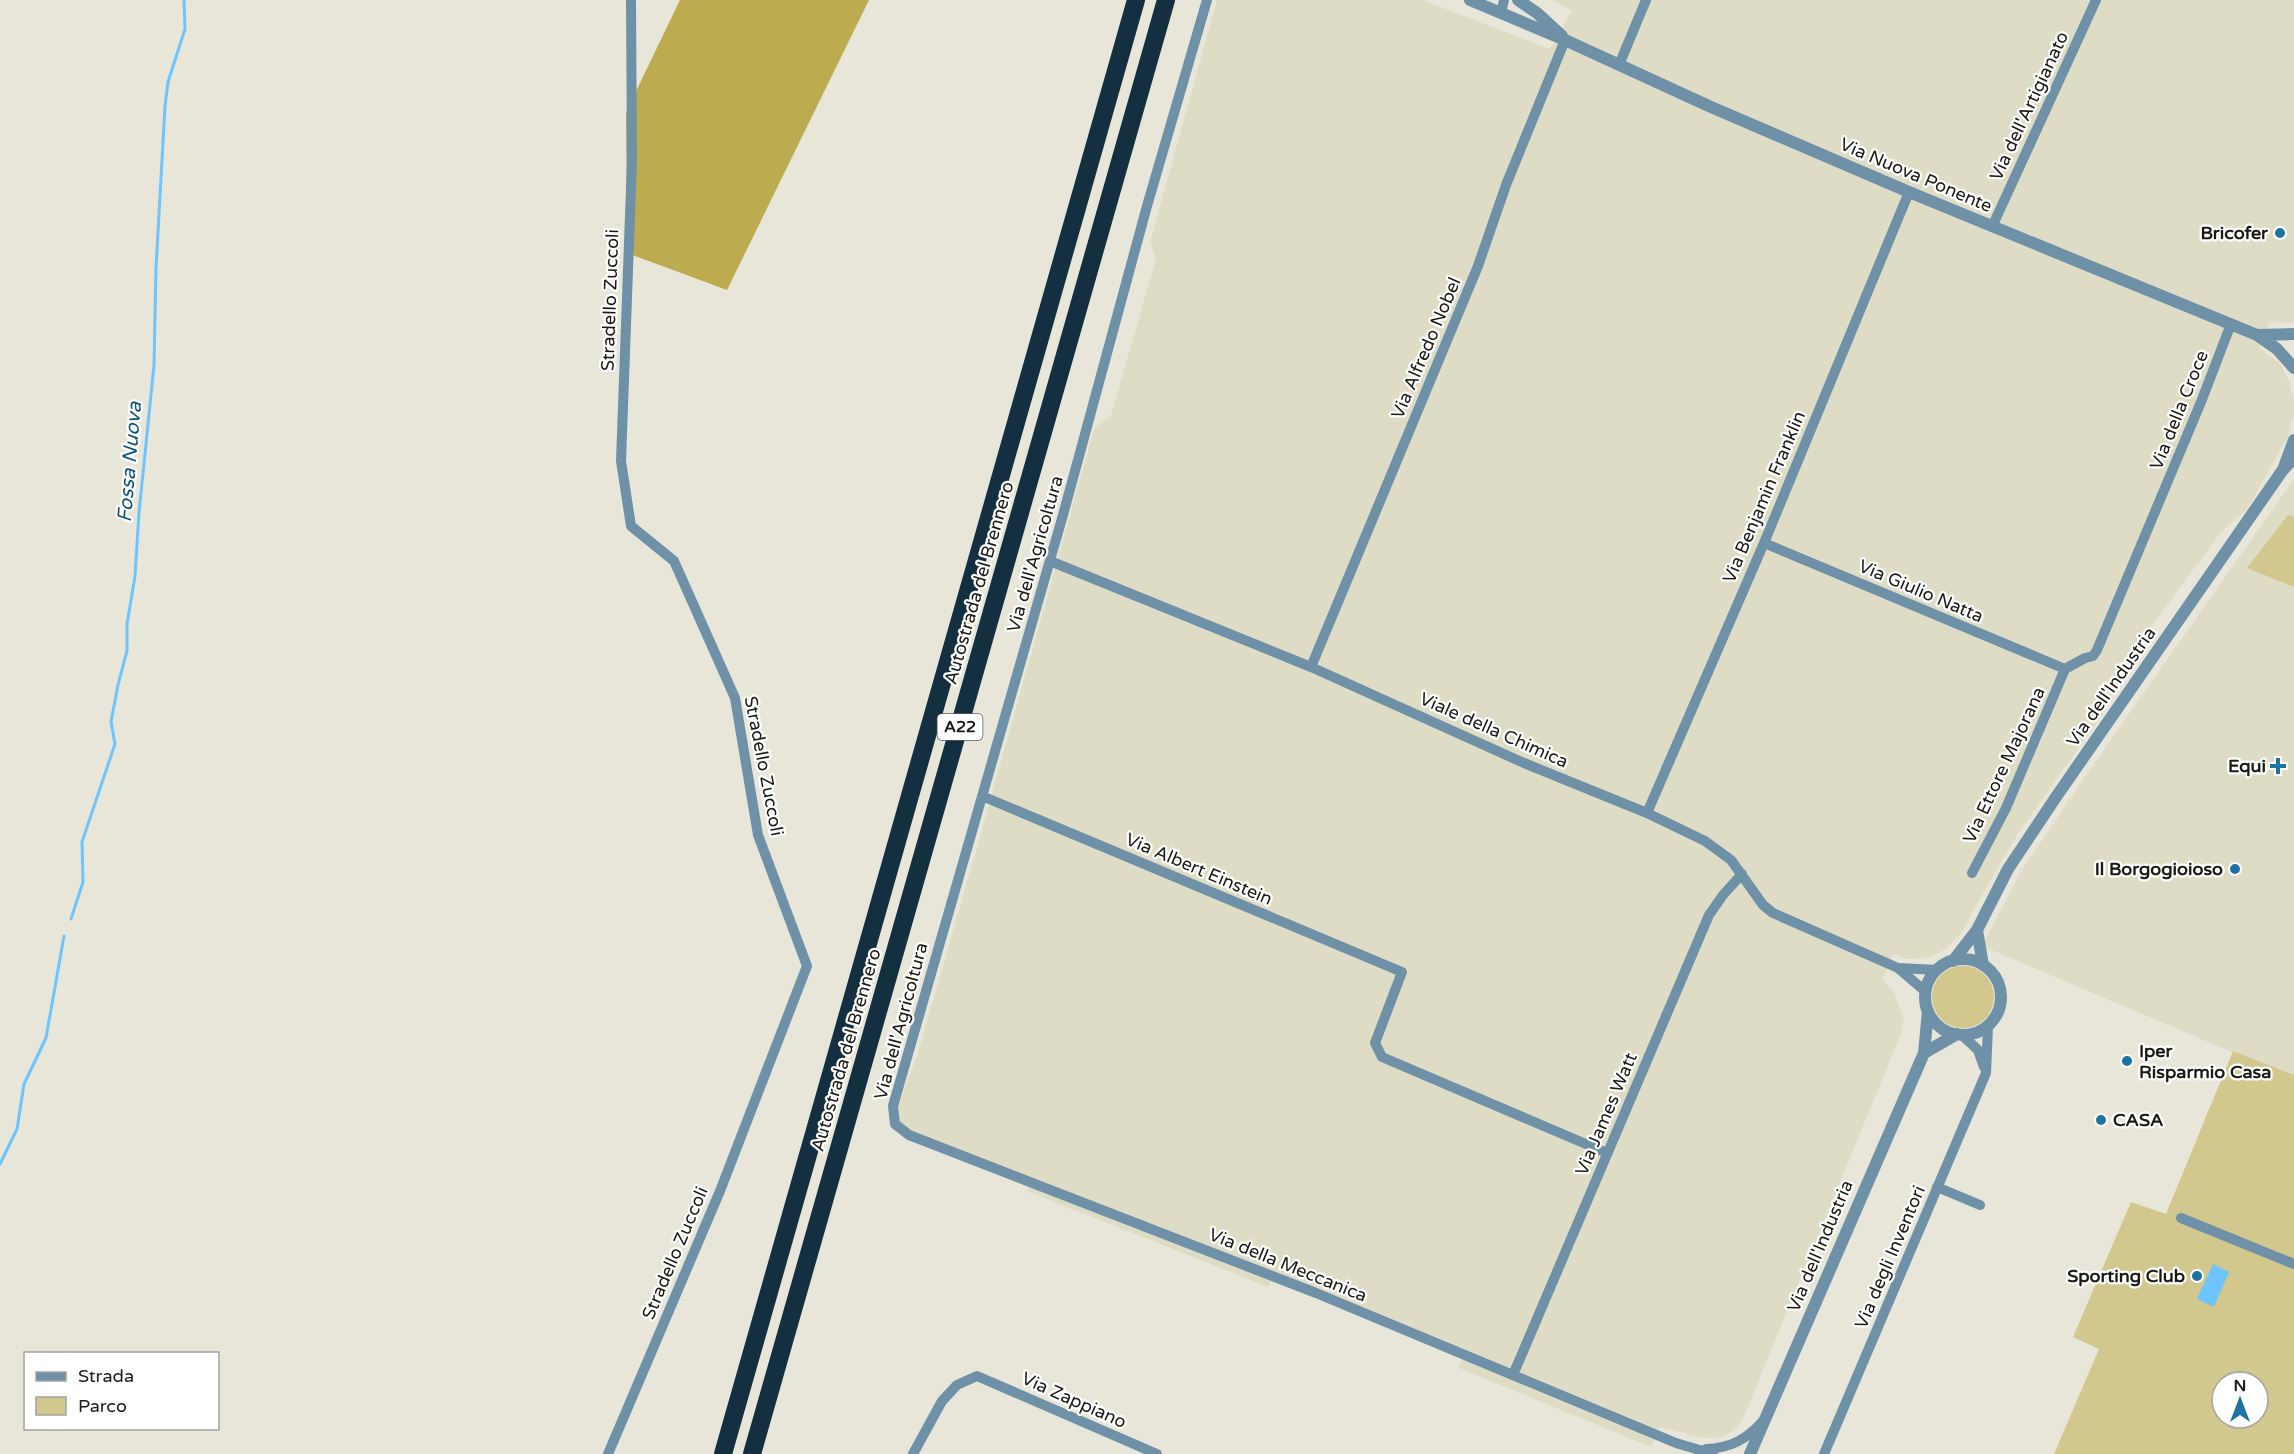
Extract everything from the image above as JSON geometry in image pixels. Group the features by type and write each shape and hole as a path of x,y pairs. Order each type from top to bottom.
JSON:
{"highway":[{"name":"Autostrada del Brennero","path":"723,1454 1136,0"},
{"name":"Autostrada del Brennero","path":"752,1454 1166,0"}],"street":[{"name":"Stradello Zuccoli","path":"608,1454 720,1191 807,966 758,835 735,698 674,561 631,526 621,461 632,161 631,0"},
{"name":"Via dell'Agricoltura","path":"894,1116 893,1106 1050,561 1206,0"},
{"name":"Via Nuova Ponente","path":"1470,0 1565,39 1619,65 1909,192 2257,334 2277,349 2294,368"},
{"path":"1501,13 1504,0"},
{"name":"Via Nuova Ponente","path":"1518,0 1537,13 1565,39"},
{"path":"1619,65 1646,0"},
{"name":"Via dell'Artigianato","path":"1992,227 2096,0"},
{"name":"Via Alfredo Nobel","path":"1311,667 1478,266 1506,185 1565,39"},
{"name":"Via Benjamin Franklin","path":"1647,813 1764,543 1909,192"},
{"name":"Via della Croce","path":"2066,669 2093,656 2097,650 2201,402 2231,324"},
{"name":"Via Nuova Ponente","path":"2257,334 2294,334"},
{"name":"Via dell'Industria","path":"2282,471 2294,440"},
{"name":"Via dell'Industria","path":"1953,961 1977,930 1991,900 2020,851 2282,471 2294,458"},
{"name":"Via Giulio Natta","path":"1764,543 2043,662 2066,669"},
{"name":"Viale della Chimica","path":"1050,561 1311,667 1524,762 1647,813 1705,841 1721,850 1742,874 1763,905 1778,916 1898,968 1926,992"},
{"name":"Via Ettore Majorana","path":"1972,873 2006,808 2066,669"},
{"name":"Via Albert Einstein","path":"982,796 1402,972 1375,1043 1382,1057 1607,1154"},
{"name":"Via James Watt","path":"1513,1375 1709,915 1742,874"},
{"path":"1977,930 1983,965"},
{"path":"1924,1053 1959,1035 1980,1031 1988,1026 1998,1012 2001,996 1999,984 1983,965 1964,960 1953,961 1937,970 1929,981 1926,992 1928,1011 1940,1026 1959,1035 1978,1050 1986,1073"},
{"name":"Viale della Chimica","path":"1898,968 1937,970"},
{"name":"Via dell'Industria","path":"1750,1454 1924,1053 1928,1011"},
{"name":"Via degli Inventori","path":"1824,1454 1986,1073 1988,1026"},
{"name":"Via della Meccanica","path":"894,1116 895,1124 909,1135 1305,1288 1676,1443 1713,1454"},
{"path":"1937,1187 1980,1205"},
{"path":"2181,1218 2294,1264"},
{"name":"Via Zappiano","path":"913,1454 942,1401 957,1385 977,1376 1157,1454"},
{"name":"Via della Meccanica","path":"1676,1443 1706,1449 1730,1446 1750,1435 1765,1418"},
{"name":"Via della Meccanica","path":"1676,1443 1688,1454"}],"shaded area":[{"path":"680,0 869,0 727,290 627,253 626,112"},
{"path":"1217,0 1422,0 1550,49 1572,11 1552,0 2294,0 2294,322 2290,324 2270,321 2259,348 2280,363 2290,384 2294,414 2288,436 2248,508 2221,532 2154,623 2118,681 2102,715 2017,835 1963,931 1946,949 1926,958 1906,959 1893,954 1883,979 1894,992 1904,1021 1900,1036 1742,1421 1733,1431 1718,1438 1702,1438 1660,1427 1651,1447 1459,1368 1463,1357 1273,1275 1268,1287 1027,1191 1030,1182 891,1125 917,1056 1094,429 1111,415 1156,259 1150,242"},
{"path":"2294,479 2294,1075 2220,1047 1982,946 2020,873 2088,772"}],"green space":[{"path":"2288,515 2294,517 2294,587 2247,568"},
{"path":"1963,966 1975,968 1985,975 1992,985 1994,997 1992,1009 1985,1019 1975,1026 1963,1028 1951,1026 1941,1019 1934,1009 1932,997 1934,985 1941,975 1951,968"},
{"name":"Sporting Club","path":"2233,1051 2294,1075 2294,1454 2054,1454 2099,1349 2073,1337 2131,1202 2166,1214"}],"water":[{"path":"2213,1264 2229,1272 2214,1307 2197,1299"}],"waterway":[{"name":"Fossa Nuova","path":"71,919 83,882 82,842 115,744 111,722 127,651 127,624 135,576 154,365 156,268 165,106 168,82 185,29 184,0"},
{"name":"Fossa Nuova","path":"0,1164 17,1129 24,1084 46,1038 64,936"}],"place":[{"name":"Bricofer","path":"2280,233"},
{"name":"Equi","path":"2278,766"},
{"name":"Il Borgogioioso","path":"2235,869"},
{"name":"Iper Risparmio Casa","path":"2127,1061"},
{"name":"CASA","path":"2101,1120"},
{"name":"Sporting Club","path":"2197,1276"}]}
